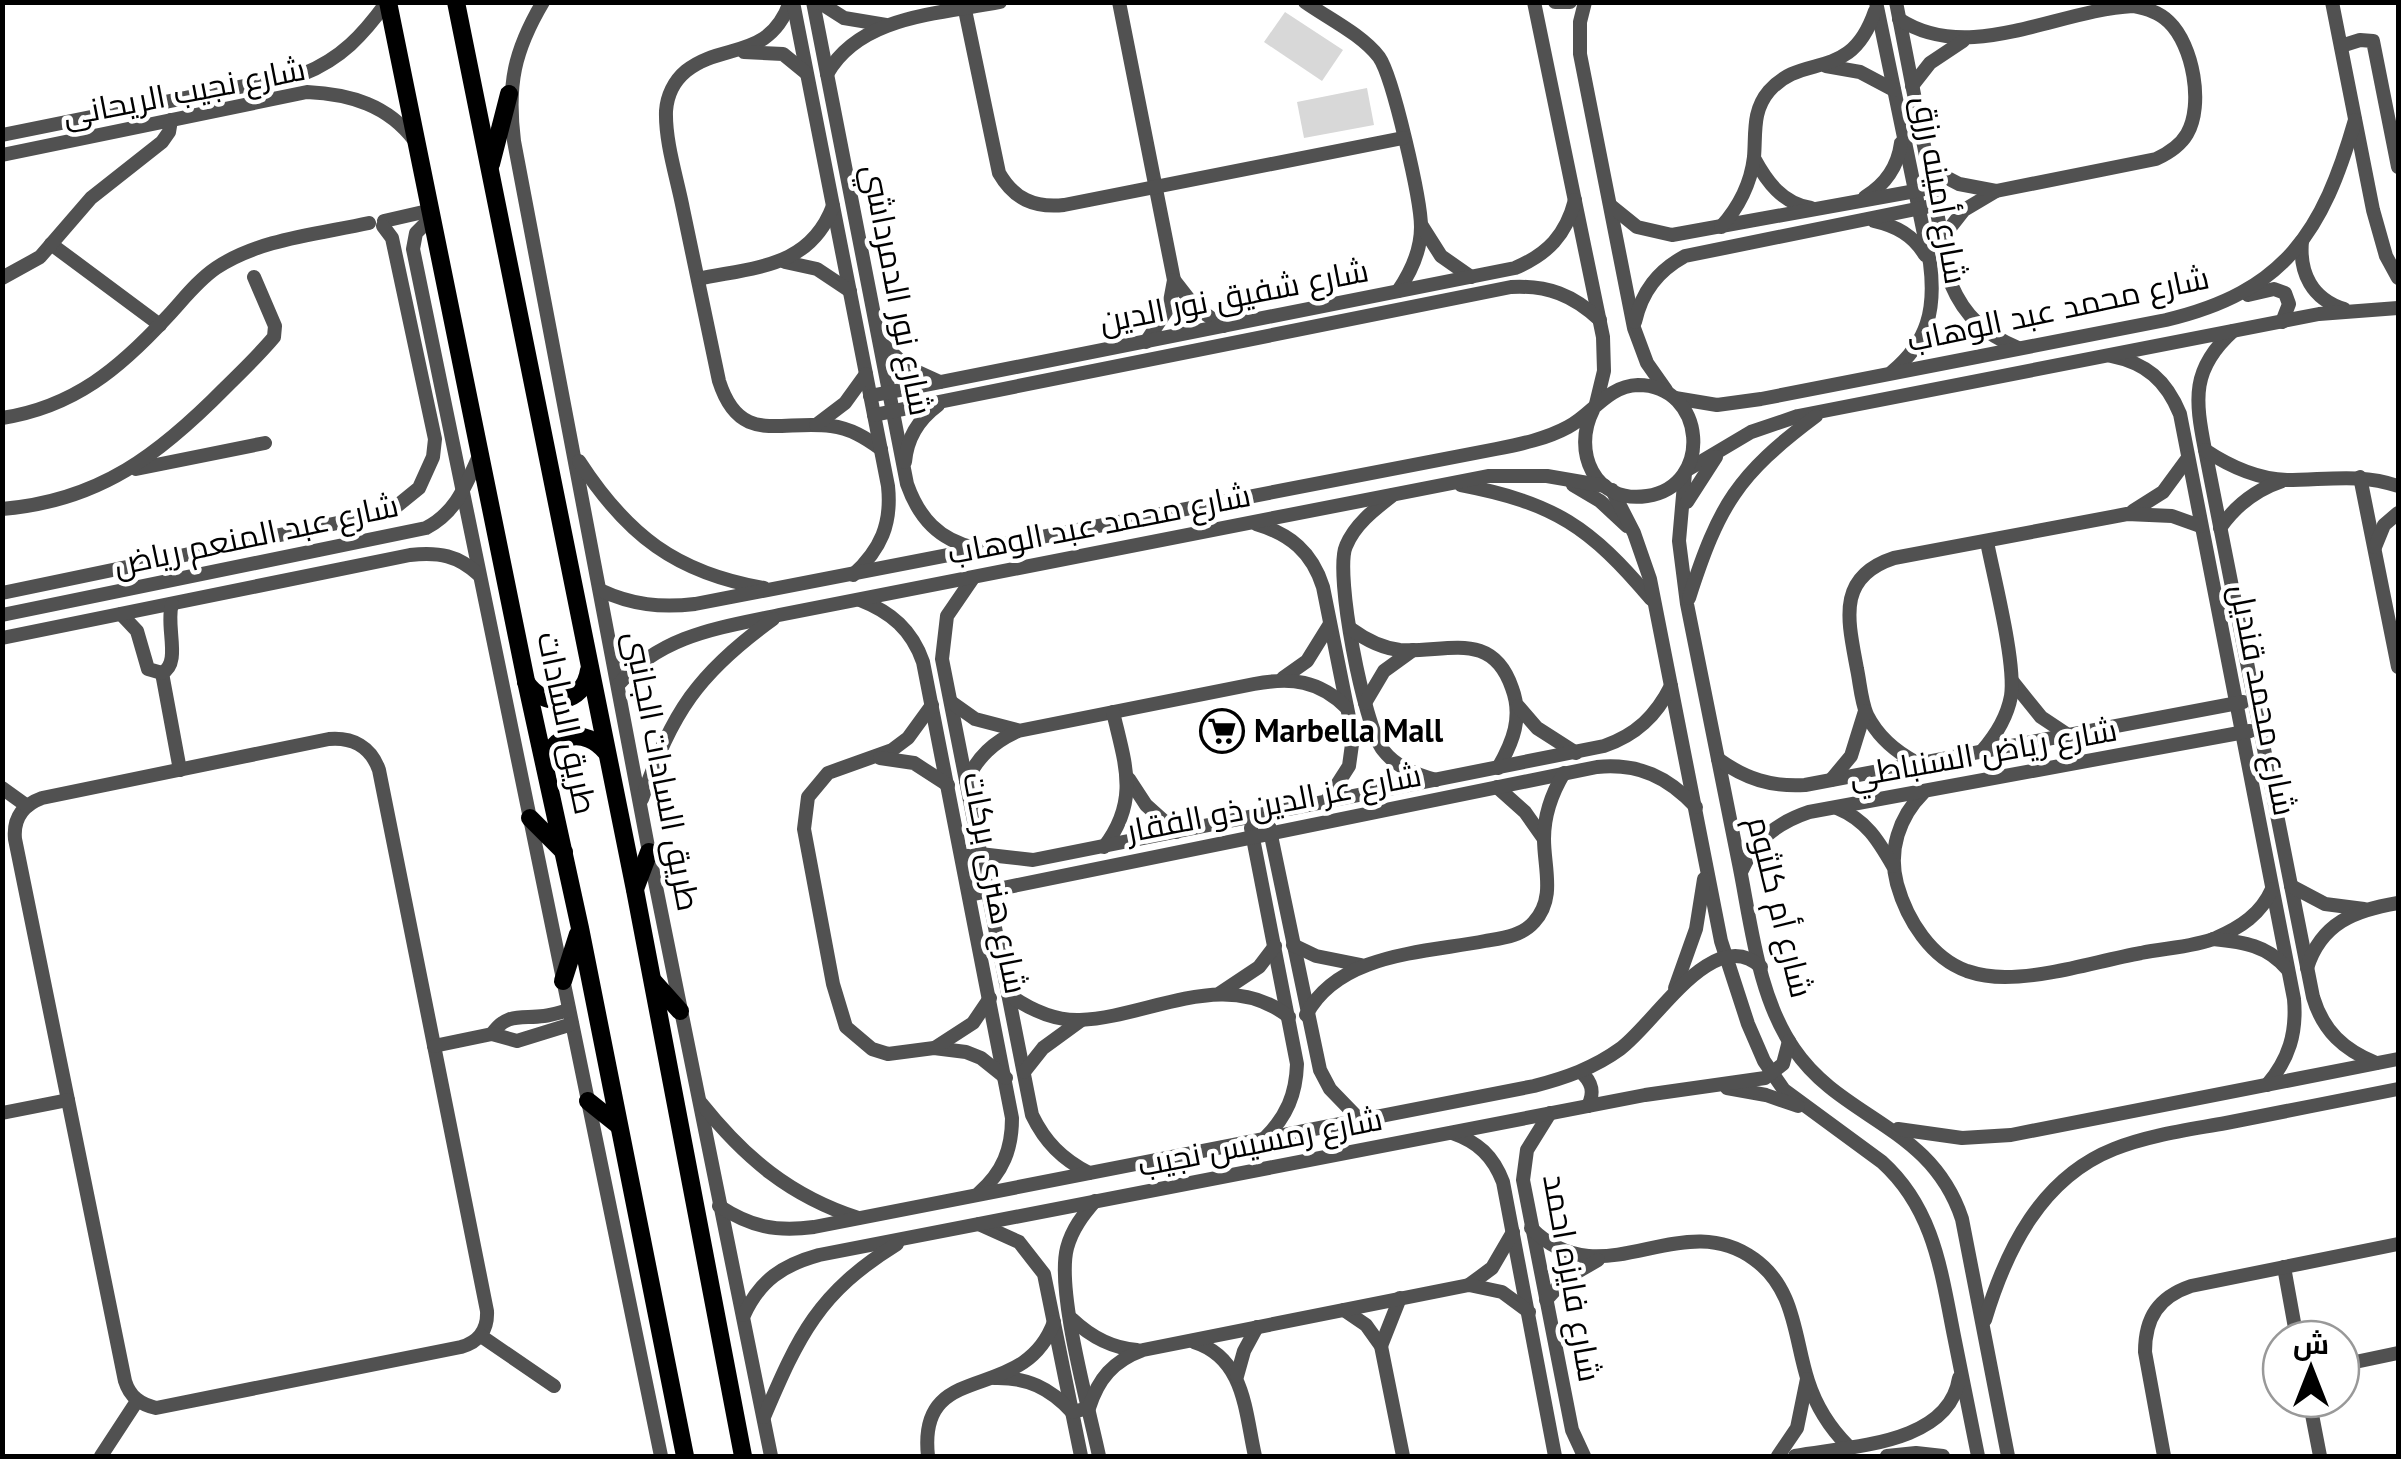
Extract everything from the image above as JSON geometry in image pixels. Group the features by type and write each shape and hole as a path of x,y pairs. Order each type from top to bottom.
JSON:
{"main road":[{"name":"طريق السادات","path":"388,2 580,928 684,1456"},
{"name":"طريق السادات","path":"456,2 635,890 742,1456"},
{"path":"490,169 509,94"},
{"path":"526,682 541,698 564,701 583,688 589,667"},
{"path":"545,770 551,749 568,736 590,738 607,752"},
{"path":"530,818 564,852"},
{"path":"635,890 649,852"},
{"path":"563,982 580,928"},
{"path":"652,980 680,1011"},
{"path":"588,1101 618,1125"}],"street":[{"name":"شارع نجيب الريحانى","path":"2,135 303,74 340,56 388,2"},
{"name":"طريق السادات الجانبى","path":"543,2 520,47 509,94 514,141 680,1011 771,1456"},
{"path":"791,2 768,35 738,52 684,73 667,104 668,128 718,381 732,409 758,426 773,429 816,425 851,430 881,450"},
{"name":"شارع نور الدمرداشي","path":"791,2 890,506 888,526 880,544 854,575"},
{"path":"816,2 844,18 887,25"},
{"name":"شارع نور الدمرداشي","path":"816,2 821,44 914,504 942,535 981,550"},
{"path":"827,74 843,50 887,25 1000,2"},
{"path":"1119,2 1174,280 1169,307 1146,342"},
{"path":"1305,2 1360,40 1381,60 1392,87 1421,226 1415,260 1398,291"},
{"path":"1534,2 1600,320 1604,372 1585,425 1586,459 1594,475 1610,488 1644,497 1674,485 1686,472 1695,440 1692,424 1647,364 1634,328 1580,54 1580,22 1585,2"},
{"path":"1555,2 1570,2"},
{"name":"شارع أمينه رزق","path":"1896,2 1951,284 1970,318 1984,331 2018,348"},
{"path":"2332,2 2341,46 2362,68 2398,168"},
{"path":"1721,228 1742,197 1754,158 1758,108 1768,92 1783,79 1826,66 1863,39 1876,5"},
{"name":"شارع أمينه رزق","path":"1876,5 1930,263 1934,300 1930,322 1914,351 1889,374"},
{"path":"1899,19 1938,37 1966,39 2133,6 2147,9 2170,23 2179,34 2191,71 2192,122 2179,145 2168,153 2156,159 1996,191 1964,210 1942,238"},
{"path":"965,10 995,158 1007,186 1033,204 1048,207 1403,138"},
{"path":"1912,86 1940,53 1966,39"},
{"path":"2341,46 2373,40 2362,68 2355,120 2379,234 2398,278"},
{"path":"802,47 821,44"},
{"path":"738,52 783,54 807,74"},
{"path":"1826,66 1860,72 1894,90"},
{"path":"303,74 307,92"},
{"name":"شارع نجيب الريحانى","path":"2,155 307,92 359,99 382,110 403,126 418,146"},
{"path":"2,278 24,268 102,188 162,142 171,120"},
{"name":"شارع محمد عبد الوهاب","path":"1672,396 1696,403 1739,403 2194,313 2230,299 2280,267 2302,240 2330,196 2355,120"},
{"path":"1856,202 1885,181 1895,166 1902,132"},
{"path":"1754,158 1773,189 1787,200 1820,209"},
{"path":"1928,168 1959,184 1996,191"},
{"path":"1609,203 1637,227 1672,236 1932,188"},
{"name":"شارع شفيق نور الدين","path":"870,396 1515,268 1548,250 1570,219 1575,200"},
{"path":"698,279 794,256 818,234 833,205"},
{"path":"1634,328 1644,292 1669,265 1685,256 1936,206"},
{"path":"2,418 47,408 96,384 118,367 199,282 243,254 432,213"},
{"path":"432,213 416,233 413,250 661,1456"},
{"path":"1858,221 1892,226 1908,235 1930,263"},
{"path":"2,593 376,515 407,500 428,473 434,439 392,238 379,223"},
{"path":"1421,226 1441,256 1471,277"},
{"path":"2302,240 2303,271 2309,285 2332,306 2347,310"},
{"path":"51,244 160,325"},
{"path":"779,262 817,269 850,290"},
{"path":"2,509 68,496 126,471 178,436 274,338 276,326 254,278"},
{"path":"1174,280 1195,307 1222,326"},
{"name":"شارع شفيق نور الدين","path":"874,414 1531,286 1568,295 1600,320"},
{"path":"2230,299 2280,290 2289,304 2282,322"},
{"name":"شارع محمد عبد الوهاب","path":"1686,472 1730,443 1774,424 1822,412 2347,310 2398,308"},
{"path":"1265,318 1269,335"},
{"name":"شارع محمد قنديل","path":"2233,332 2208,358 2201,374 2197,410 2220,528 2312,997 2325,1026 2347,1049 2376,1063"},
{"path":"879,340 907,368 940,382"},
{"name":"شارع محمد قنديل","path":"2110,356 2129,360 2161,380 2180,414 2294,999 2295,1030 2285,1060 2267,1085"},
{"path":"816,425 846,403 866,374"},
{"path":"1594,407 1608,394 1638,385 1672,396"},
{"path":"905,473 906,451 914,431 926,414 944,401"},
{"name":"شارع محمد عبد الوهاب","path":"600,590 636,604 656,606 695,604 775,590 1526,443 1572,426 1594,407"},
{"path":"1688,604 1726,503 1761,460 1822,412"},
{"path":"178,436 182,460"},
{"path":"126,471 265,443"},
{"path":"1681,522 1694,487 1730,443"},
{"path":"573,450 608,504 644,540 718,577 775,590"},
{"path":"2205,450 2249,473 2286,480 2360,477 2398,486"},
{"name":"شارع عبد المنعم رياض","path":"2,615 405,533 438,522 464,490 480,453"},
{"path":"2126,514 2164,492 2188,458"},
{"name":"شارع أم كلثوم","path":"1686,472 1679,541 1688,604 1761,967 1789,1041 1813,1072 1920,1150 1950,1189 1962,1219 2008,1456"},
{"name":"شارع محمد عبد الوهاب","path":"619,684 656,650 702,631 859,599 1451,483 1516,474 1610,488"},
{"path":"2360,477 2398,667"},
{"path":"1558,478 1600,501 1634,533"},
{"path":"2220,528 2253,494 2286,480"},
{"path":"1451,483 1518,498 1565,517 1606,549 1654,602"},
{"name":"شارع أم كلثوم","path":"1610,488 1634,533 1654,602 1725,957 1748,1024 1772,1075 1784,1090 1896,1174 1922,1212 1938,1253 1978,1456"},
{"path":"1395,494 1362,521 1344,549 1342,582 1373,734 1392,760 1436,780"},
{"path":"2375,548 2384,525 2398,513"},
{"path":"1831,780 1851,756 1865,711 1848,612 1857,583 1867,572 1894,558 2126,514 2172,516 2200,526"},
{"path":"1250,522 1284,534 1310,556 1324,587 1353,737 1349,766 1325,803"},
{"path":"1080,531 1084,555"},
{"path":"405,533 411,544 410,555"},
{"path":"1981,751 2000,726 2011,696 2012,680 1987,542"},
{"name":"شارع عبد المنعم رياض","path":"2,638 410,555 445,554 479,575"},
{"name":"شارع هنرى بركات","path":"974,577 953,604 943,630 942,658 950,702 1032,1115 1061,1156 1090,1173"},
{"name":"شارع هنرى بركات","path":"859,599 890,615 911,636 923,662 1006,1078 1012,1118 1008,1153 1000,1170 976,1196"},
{"path":"121,614 137,631 148,669 162,673 170,669 173,661 168,627 172,604"},
{"path":"695,604 692,616 702,631"},
{"path":"642,800 658,753 685,702 723,657 779,615"},
{"path":"1282,678 1307,662 1331,623"},
{"path":"1351,629 1381,646 1414,650 1461,646 1487,654 1506,673 1518,706 1537,728 1576,752"},
{"path":"1365,703 1384,671 1414,650"},
{"path":"162,673 180,770"},
{"path":"966,782 992,745 1018,730 1282,678 1312,683 1347,708"},
{"path":"2012,680 2030,706 2068,735"},
{"name":"شارع عز الدين ذو الفقار","path":"962,857 980,854 1020,860 1079,852 1604,746 1638,730 1663,702 1671,686"},
{"name":"شارع رياض السنباطي","path":"1718,759 1768,784 1805,785 2254,700"},
{"path":"950,702 975,719 1018,730"},
{"path":"932,706 908,738 874,758 828,773 808,797 804,813 832,984 846,1027 872,1049 888,1054 934,1048 966,1052 981,1058 1006,1078"},
{"path":"1498,768 1515,732 1518,706"},
{"path":"1865,711 1892,747 1917,764"},
{"path":"1113,712 1128,779 1146,805 1176,832"},
{"name":"شارع رياض السنباطي","path":"1741,873 1760,840 1774,828 1809,812 2260,729"},
{"path":"329,739 356,742 371,754 379,770 487,1311 481,1336 461,1347 156,1408 137,1400 125,1381 15,839 16,822 27,806 42,798 180,770 329,739"},
{"path":"874,758 914,763 948,786"},
{"name":"شارع عز الدين ذو الفقار","path":"969,895 1598,766 1633,766 1666,780 1696,807"},
{"path":"1306,1015 1331,982 1362,966 1499,938 1525,930 1536,920 1547,896 1544,839 1553,795 1564,773"},
{"path":"1104,847 1120,823 1128,779"},
{"path":"1805,785 1802,799 1809,812"},
{"path":"1497,787 1525,812 1544,839"},
{"path":"2,788 27,806"},
{"path":"1893,867 1900,825 1922,793"},
{"path":"1836,808 1863,822 1873,833 1893,867 1903,903 1932,948 1964,970 1986,976 2030,974 2212,939 2255,915 2272,888"},
{"path":"1267,814 1320,1070 1343,1106 1360,1120"},
{"path":"1249,818 1296,1056 1296,1081 1286,1112 1265,1139"},
{"path":"1079,852 1082,869"},
{"path":"1672,996 1696,929 1706,858"},
{"path":"2291,886 2312,900 2365,909"},
{"path":"2307,969 2326,933 2347,916 2398,903"},
{"path":"2212,939 2256,946 2270,952 2289,971"},
{"path":"1293,945 1316,956 1362,966"},
{"path":"1220,993 1248,975 1275,946"},
{"path":"1725,957 1744,956 1761,967"},
{"name":"شارع رمسيس نجيب","path":"719,1206 754,1226 789,1230 814,1227 1534,1086 1580,1072 1622,1048 1698,971 1725,957"},
{"path":"1008,994 1034,1010 1080,1020 1220,993 1254,997 1289,1017"},
{"path":"934,1048 972,1023 990,998"},
{"path":"534,1016 536,1034"},
{"path":"434,1046 492,1034 511,1017 570,1017"},
{"path":"492,1034 500,1040 517,1042 570,1017"},
{"path":"1024,1072 1054,1038 1080,1020"},
{"path":"1772,1075 1783,1064 1789,1041"},
{"path":"1888,1127 1937,1137 1987,1138 2398,1059"},
{"path":"1580,1072 1591,1084 1588,1106"},
{"name":"شارع رمسيس نجيب","path":"744,1316 752,1298 778,1270 819,1254 1550,1113 1772,1075"},
{"path":"1691,1087 1754,1092 1813,1114"},
{"path":"1984,1325 2006,1256 2033,1213 2078,1169 2127,1144 2398,1089"},
{"path":"2,1112 68,1100"},
{"path":"698,1100 742,1152 768,1174 827,1208 859,1218"},
{"name":"شارع فايزه احمد","path":"1550,1113 1533,1137 1524,1164 1528,1210 1575,1441 1584,1456"},
{"path":"2121,1114 2119,1130 2127,1144"},
{"name":"شارع فايزه احمد","path":"1452,1132 1478,1145 1503,1182 1555,1450"},
{"path":"1096,1201 1083,1215 1067,1247 1066,1285 1099,1456"},
{"path":"1510,1213 1517,1208 1528,1210"},
{"path":"979,1224 1006,1234 1029,1251 1044,1274 1081,1456"},
{"path":"814,1227 811,1245 819,1254"},
{"path":"1531,1228 1544,1241 1571,1255 1604,1257 1697,1241 1717,1242 1754,1258 1782,1289 1798,1333 1807,1378 1822,1414 1848,1446"},
{"path":"1468,1285 1492,1268 1514,1231"},
{"path":"764,1418 796,1343 812,1318 852,1274 907,1238"},
{"path":"2164,1456 2145,1352 2150,1317 2160,1302 2174,1292 2398,1244"},
{"path":"1546,1300 1564,1279 1604,1257"},
{"path":"2284,1267 2294,1319"},
{"path":"1048,1287 1056,1282 1066,1285"},
{"path":"1089,1408 1102,1378 1127,1356 1142,1350 1468,1285 1502,1292 1529,1312"},
{"path":"1381,1346 1400,1298"},
{"path":"1344,1310 1366,1325 1381,1346 1403,1456"},
{"path":"1071,1318 1111,1345 1142,1350"},
{"path":"928,1456 928,1425 943,1399 968,1384 1026,1364 1039,1352 1055,1321"},
{"path":"1237,1376 1257,1327"},
{"path":"481,1336 554,1386"},
{"path":"1189,1341 1218,1353 1237,1376 1255,1456"},
{"path":"2361,1360 2398,1354"},
{"path":"1795,1456 1892,1438 1928,1426 1952,1402 1960,1367"},
{"path":"994,1378 1031,1382 1048,1390 1072,1412"},
{"path":"1778,1456 1797,1428 1807,1378"},
{"path":"101,1456 137,1400"},
{"path":"1072,1412 1089,1408"},
{"path":"2313,1419 2320,1456"},
{"path":"1892,1438 1898,1444 1892,1456"},
{"path":"1555,1450 1575,1441"},
{"path":"1892,1456 1943,1456"}],"shaded area":[{"path":"1285,12 1343,50 1322,81 1264,42"},
{"path":"1367,88 1374,125 1304,138 1297,102"}],"place":[{"name":"Marbella Mall","path":"1222,731"}]}
